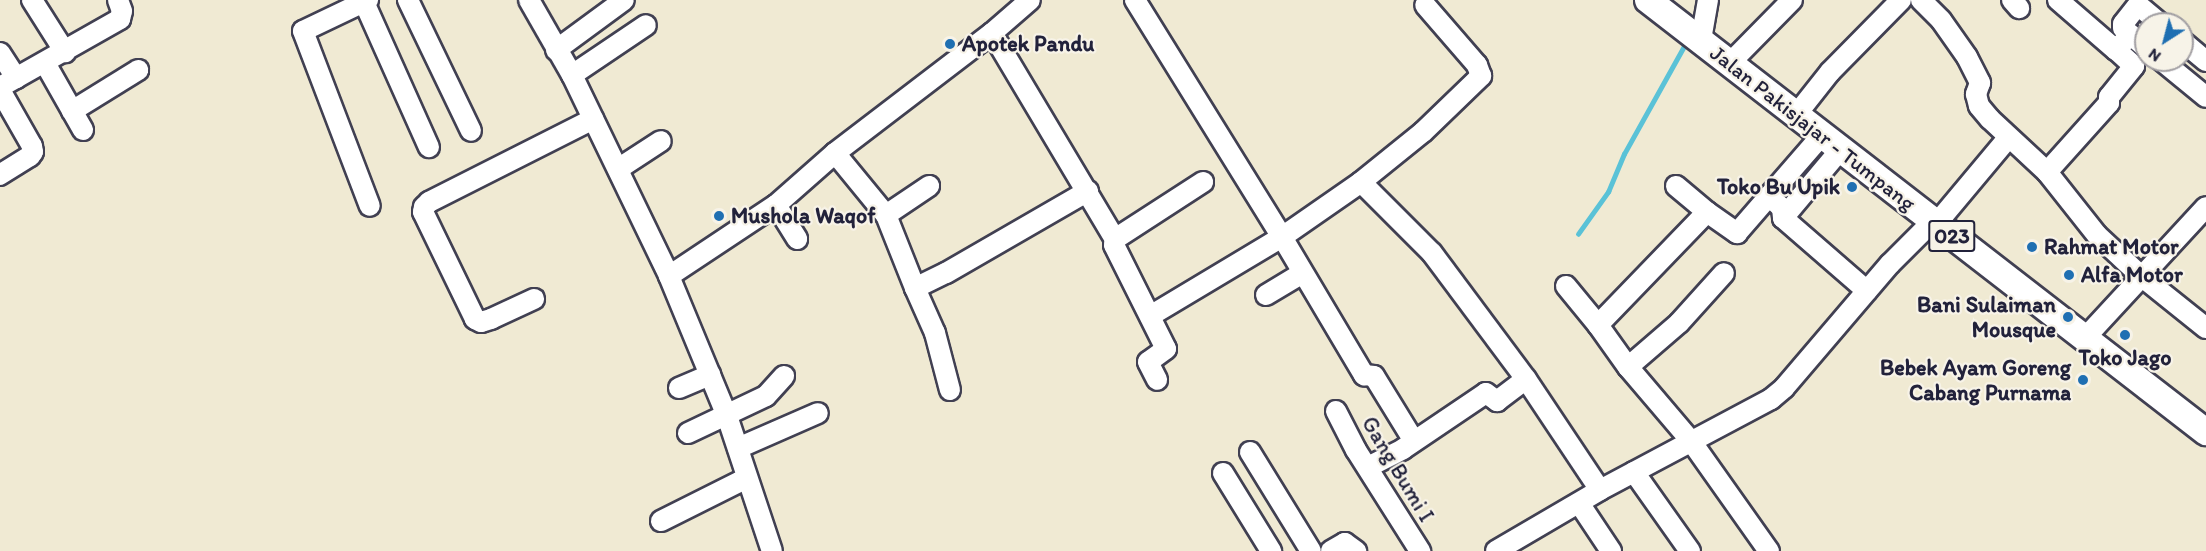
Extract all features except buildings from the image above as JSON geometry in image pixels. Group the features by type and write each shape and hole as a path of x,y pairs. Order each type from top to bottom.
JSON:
{"main road":[{"name":"Jalan Pakisjajar - Tumpang","path":"1648,0 2206,432"}],"street":[{"path":"5,85 120,19 123,11 118,0"},
{"path":"408,0 471,131"},
{"path":"529,0 572,75 669,276 727,416 772,551"},
{"path":"556,50 624,0"},
{"path":"669,276 776,205 835,153 992,33 1030,0"},
{"path":"1135,0 1282,237 1301,274 1364,375 1374,376 1414,441"},
{"path":"1695,35 1708,0"},
{"path":"1731,62 1792,0"},
{"path":"1796,115 1830,72 1901,0"},
{"path":"1921,0 1941,20 1967,57 1980,83 1976,94 1979,106 2008,138 2047,172 2097,235 2141,276 2206,328"},
{"path":"2047,172 2109,103 2109,97 2134,66 2058,0"},
{"path":"370,206 303,31 366,1 429,147"},
{"path":"41,3 65,52"},
{"path":"2134,38 2122,26 2141,3"},
{"path":"1150,316 1282,237 1361,182 1423,132 1482,76 1477,65 1425,5"},
{"path":"572,75 646,25"},
{"path":"992,33 1115,239 1114,245 1166,349 1148,362 1157,380"},
{"path":"2116,50 2130,34"},
{"path":"2194,51 2206,61"},
{"path":"0,53 5,85 33,152 0,175"},
{"path":"45,63 83,130"},
{"path":"72,111 138,70"},
{"path":"2176,72 2206,97"},
{"path":"534,299 491,319 481,322 475,319 423,212 424,207 429,202 594,119"},
{"path":"1496,551 1600,490 1772,399 1867,291 1933,221 1942,217 2008,138"},
{"path":"618,169 661,141"},
{"path":"1676,186 1737,233 1769,196 1831,142"},
{"path":"1783,218 1831,142"},
{"path":"835,153 886,215 935,333 950,390"},
{"path":"1115,239 1203,182"},
{"path":"1361,182 1432,253 1526,379 1600,490"},
{"path":"886,215 929,186"},
{"path":"915,288 946,273 1088,191"},
{"path":"1769,196 1782,208 1783,218 1867,291"},
{"path":"776,205 797,239"},
{"path":"2085,338 2206,207"},
{"path":"1598,325 1707,212"},
{"path":"1628,367 1678,323 1724,273"},
{"path":"1266,295 1301,274"},
{"path":"1566,286 1628,367 1691,441 1768,551"},
{"path":"678,388 710,375"},
{"path":"688,433 727,416 770,393 784,376"},
{"path":"1368,467 1414,441 1485,393 1497,401 1526,379"},
{"name":"Gang Bumi I","path":"1336,411 1420,551"},
{"path":"738,448 818,413"},
{"path":"1250,453 1311,551"},
{"path":"1634,472 1690,551"},
{"path":"1223,473 1272,551"},
{"path":"661,521 747,478"},
{"path":"1579,503 1611,551"},
{"path":"1331,551 1344,543 1356,551"}],"waterway":[{"path":"1578,234 1608,192 1624,154 1687,41"}],"place":[{"name":"Apotek Pandu","path":"950,44"},
{"name":"Toko Bu Upik","path":"1852,187"},
{"name":"Mushola Waqof","path":"719,216"},
{"name":"Rahmat Motor","path":"2032,247"},
{"name":"Alfa Motor","path":"2069,275"},
{"name":"Bani Sulaiman Mousque","path":"2068,317"},
{"name":"Toko Jago","path":"2125,335"},
{"name":"Bebek Ayam Goreng Cabang Purnama","path":"2083,380"}]}
